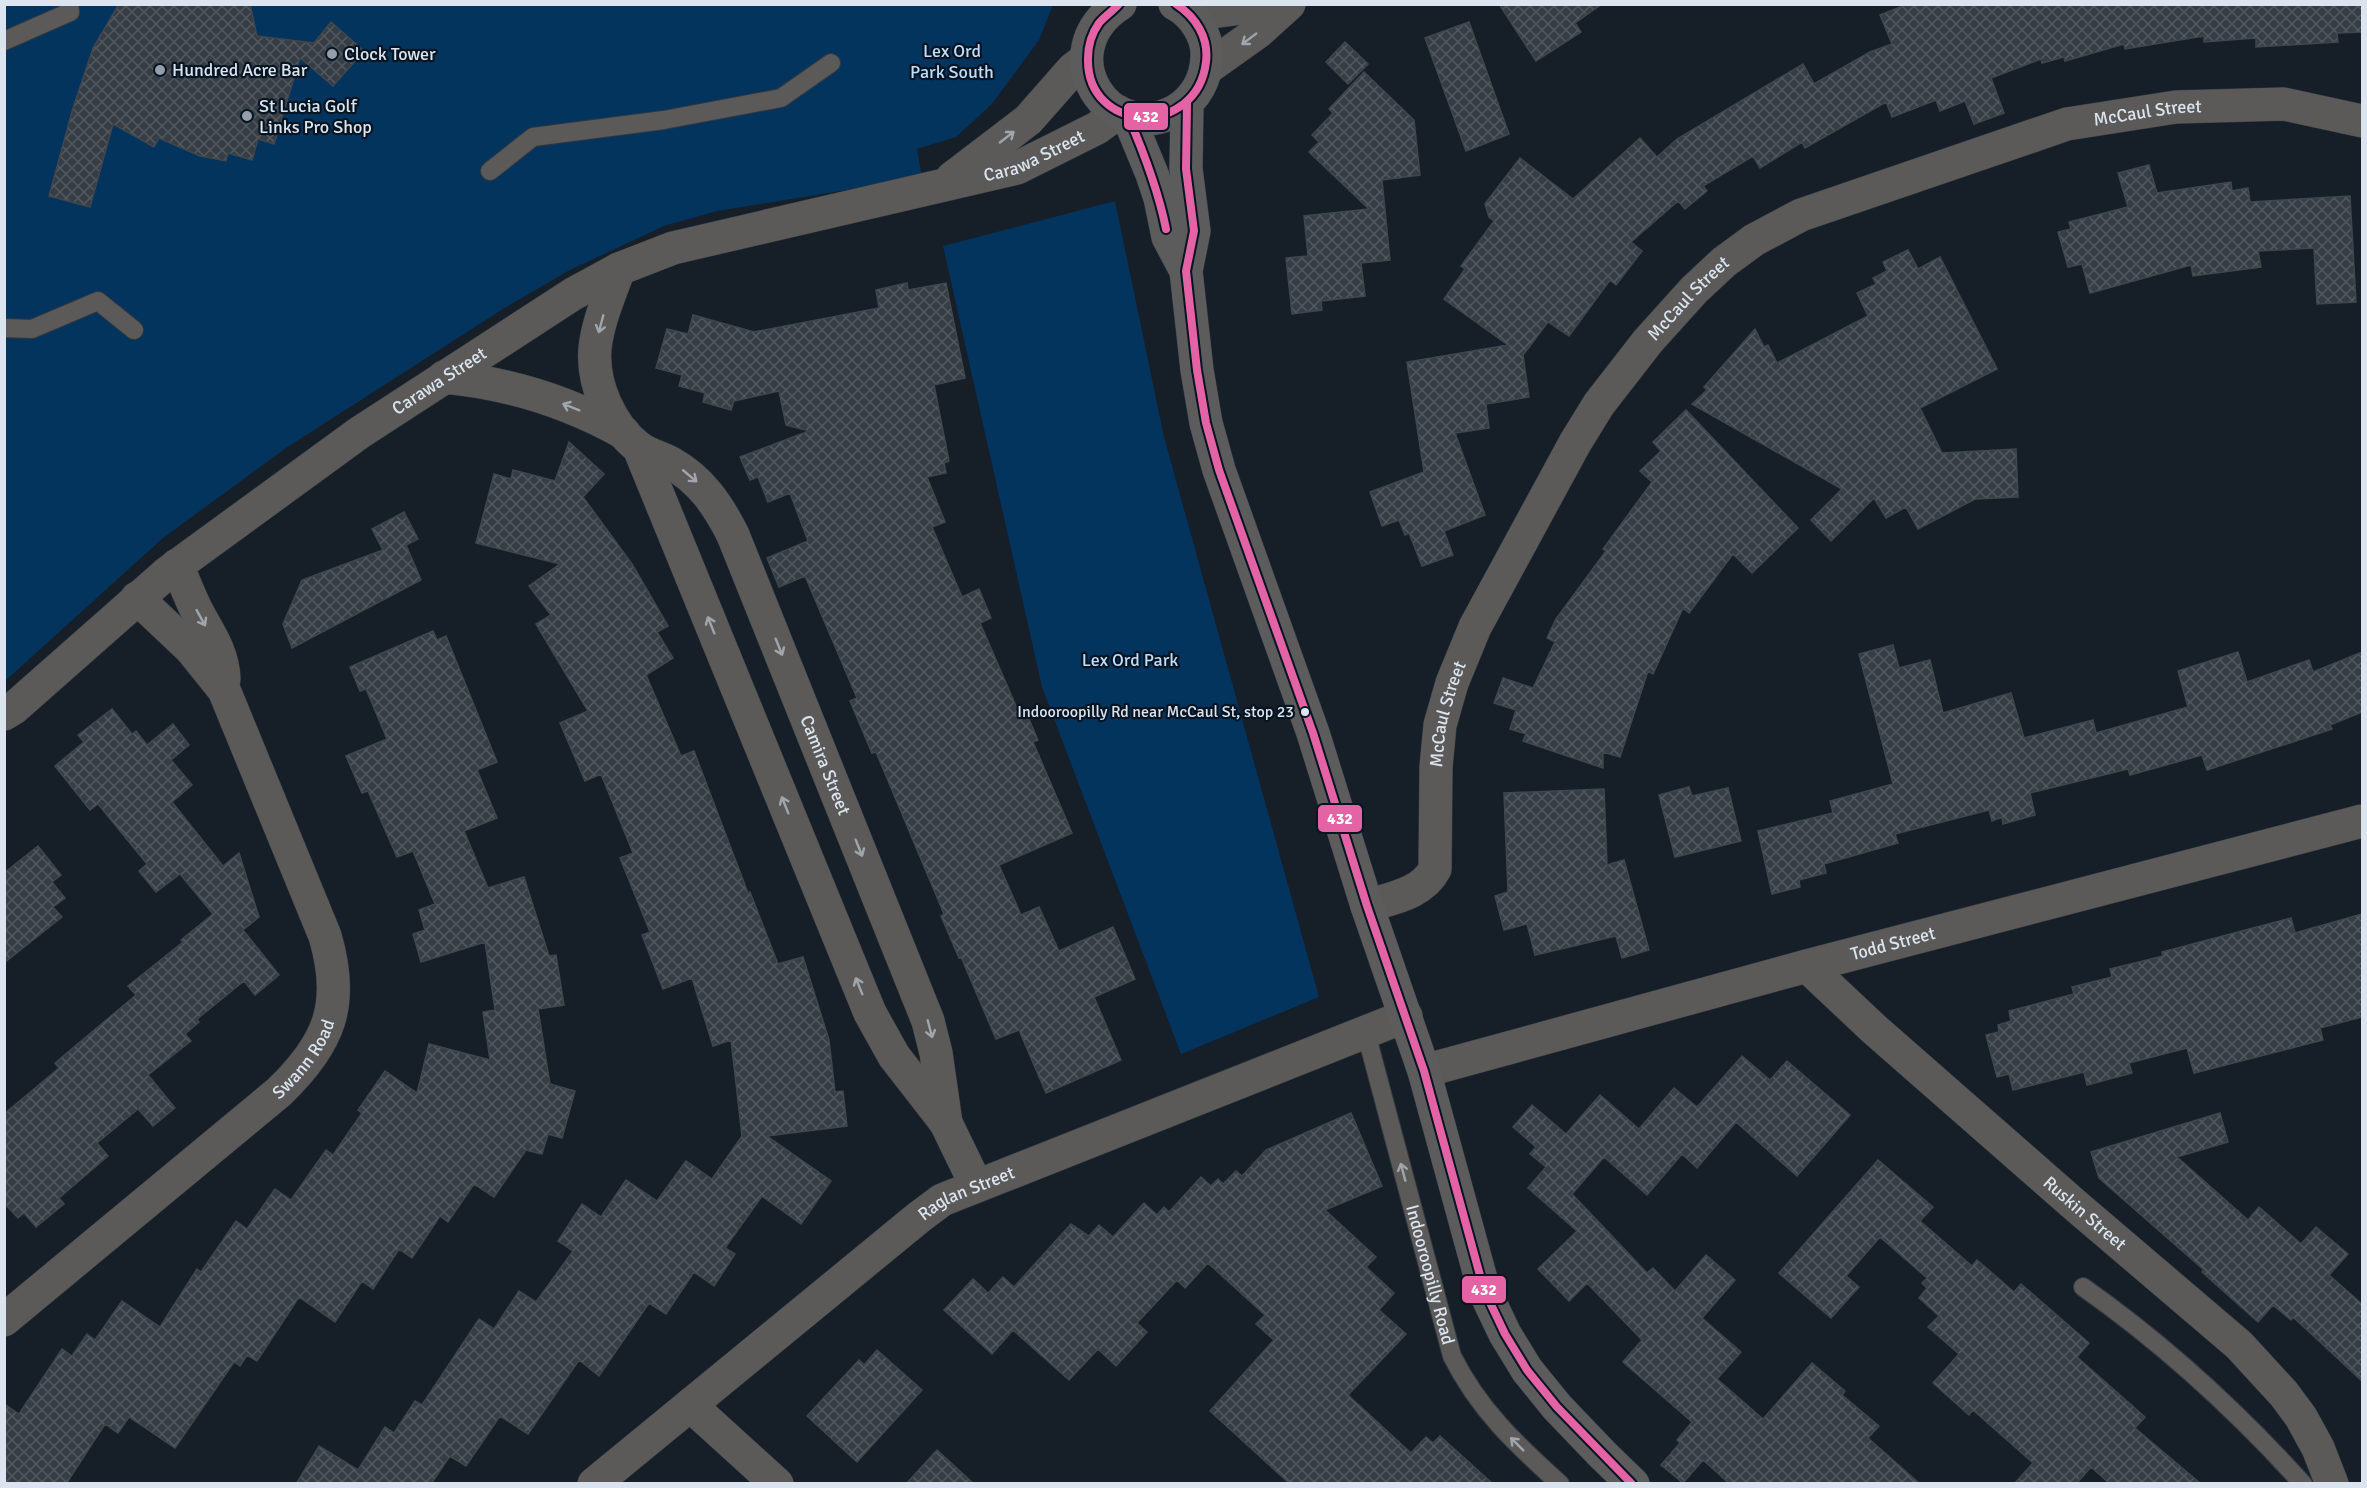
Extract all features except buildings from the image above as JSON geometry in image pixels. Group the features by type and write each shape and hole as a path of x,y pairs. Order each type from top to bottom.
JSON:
{"main road":[{"path":"1111,7 1095,26 1089,42 1086,59 1088,75 1095,90 1106,103 1123,114 1149,118 1169,114 1187,104 1199,88 1206,69 1207,50 1201,30 1183,10"},
{"path":"1187,104 1186,169 1194,231 1186,272 1197,370 1206,423 1220,470 1313,733 1367,906 1424,1071 1484,1290 1505,1334 1527,1370 1557,1407 1633,1484"},
{"path":"1123,114 1155,182 1168,237 1186,272"}],"street":[{"path":"1183,10 1270,4"},
{"path":"1206,69 1258,32 1289,4"},
{"name":"Carawa Street","path":"943,184 1028,120 1073,69 1086,59"},
{"name":"McCaul Street","path":"1367,906 1413,891 1430,879 1435,869 1437,754 1445,703 1475,627 1535,515 1599,404 1648,341 1694,290 1724,262 1754,240 1801,215 2067,124 2176,107 2284,104 2362,121"},
{"name":"Carawa Street","path":"4,714 14,708 177,565 359,433 573,294 619,269 696,241 1017,168 1123,114"},
{"name":"Camira Street","path":"619,269 602,320 595,355 600,388 610,413 631,441 870,1013 894,1056 946,1124 976,1185"},
{"name":"Camira Street","path":"444,377 520,389 575,409 669,462 696,481 714,500 733,535 928,1022 936,1053 946,1124"},
{"name":"Swann Road","path":"177,565 221,657 224,667 224,690"},
{"name":"Swann Road","path":"4,1320 291,1081 310,1057 329,1022 334,1000 335,983 325,936 224,690 214,674 185,642 137,598"},
{"name":"Todd Street","path":"1424,1071 1807,966 2362,822"},
{"name":"Ruskin Street","path":"1807,966 1874,1029 2239,1345 2284,1394 2301,1418 2318,1448 2332,1484"},
{"name":"Raglan Street","path":"594,1484 942,1200 1406,1017"},
{"path":"690,1405 777,1484"}],"lane":[{"path":"4,41 70,12 69,4"},
{"path":"490,171 533,137 664,120 781,98 831,63"},
{"path":"4,328 32,329 98,301 134,330"},
{"name":"Indooroopilly Road","path":"1366,1033 1452,1356 1466,1384 1488,1414 1517,1445 1560,1484"},
{"path":"2083,1287 2134,1324 2195,1374 2303,1484"}],"green space":[{"name":"Lex Ord Park South","path":"5,5 1053,5 1039,40 992,104 956,137 917,149 922,178 717,211 664,226 568,271 503,309 286,448 163,538 5,681"},
{"name":"Lex Ord Park","path":"1115,201 1164,437 1319,997 1181,1054 1042,687 943,246"}],"transit line":[{"name":"432","path":"1119,4 1094,31 1088,58 1092,83 1104,101 1122,113 1143,117 1164,114 1183,104 1198,87 1206,62 1205,45 1200,29 1190,15 1176,4"},
{"name":"432","path":"1187,104 1186,169 1194,231 1186,271 1197,370 1206,423 1219,470 1313,733 1367,906 1424,1071 1484,1290 1505,1334 1527,1370 1557,1407 1632,1484"},
{"name":"432","path":"1128,116 1150,171 1166,229"}],"place":[{"name":"Clock Tower","path":"332,54"},
{"name":"Hundred Acre Bar","path":"160,70"},
{"name":"St Lucia Golf Links Pro Shop","path":"247,116"},
{"name":"Indooroopilly Rd near McCaul St, stop 23","path":"1305,712"}]}
